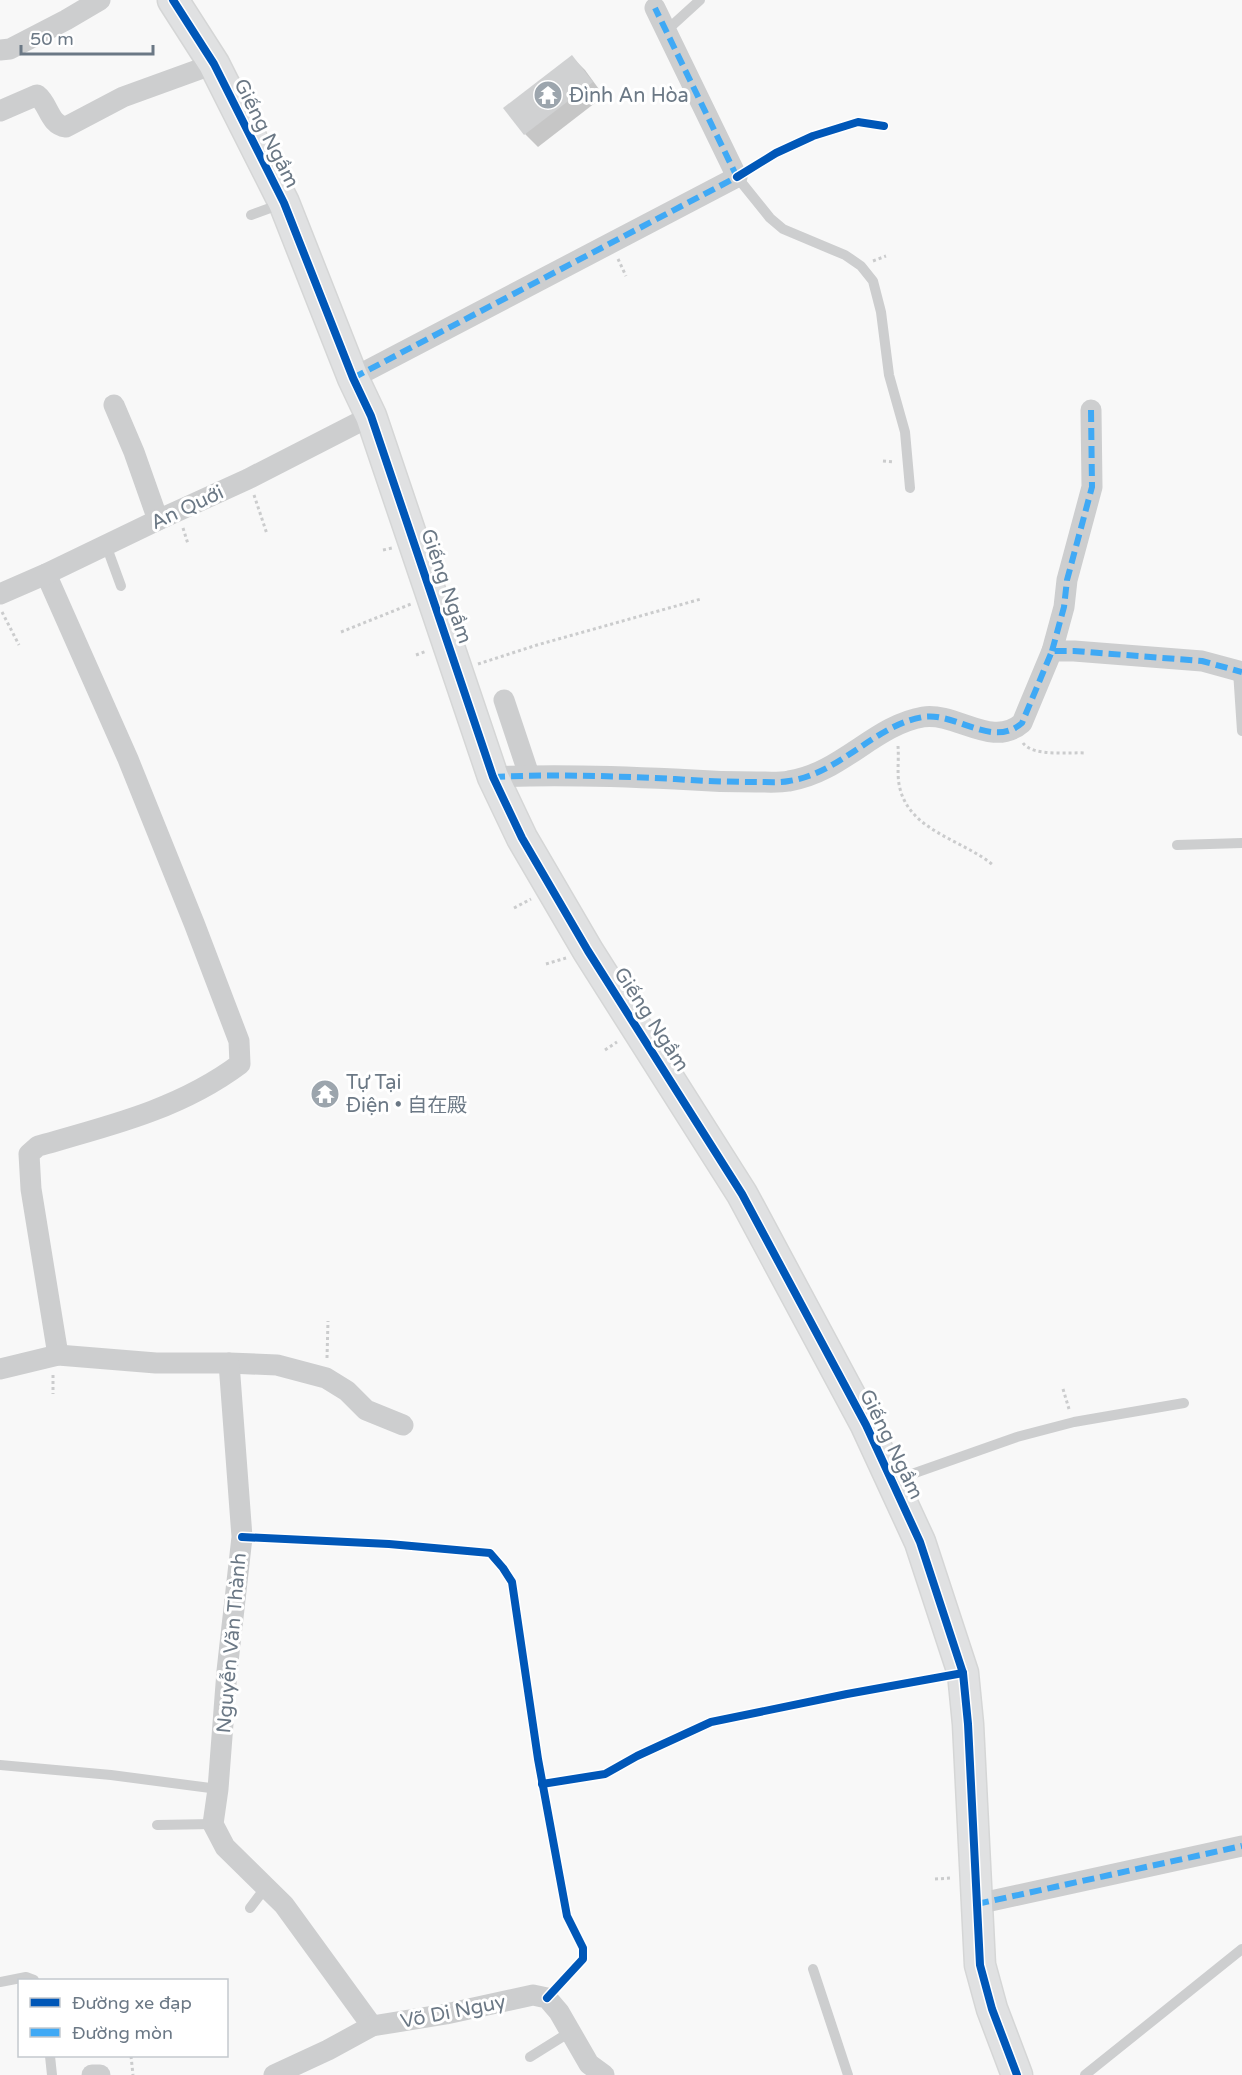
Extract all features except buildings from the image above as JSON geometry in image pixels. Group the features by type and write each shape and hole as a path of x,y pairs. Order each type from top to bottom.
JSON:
{"street":[{"path":"0,50 10,49 100,0"},
{"name":"Giếng Ngầm","path":"173,0 214,64 284,203 353,378 371,416 493,777 522,838 583,942 742,1194 866,1425 920,1542 963,1673 968,1724 980,1965 992,2009 1017,2075"},
{"path":"353,378 737,177 655,8"},
{"path":"0,111 37,95 42,99 52,120 66,127 123,97 214,64"},
{"path":"114,405 134,452 158,520"},
{"path":"493,777 577,774 724,782 787,781 814,775 855,753 899,723 925,717 945,717 991,733 1014,730 1022,723 1052,651 1064,607 1067,580 1092,487 1091,410"},
{"name":"An Quới","path":"0,594 248,479 371,416"},
{"path":"46,574 128,759 194,923 239,1041 240,1064 217,1081 144,1116 38,1146 29,1154 31,1189 58,1355"},
{"path":"1052,651 1202,661 1240,672"},
{"path":"504,700 529,775"},
{"path":"0,1369 58,1355 176,1364 277,1365 326,1378 346,1391 366,1410 403,1425"},
{"name":"Nguyễn Văn Thành","path":"213,1824 242,1537 229,1363"},
{"path":"213,1824 225,1847 284,1905 372,2026"},
{"path":"977,1904 1242,1846"},
{"name":"Võ Di Nguy","path":"274,2075 372,2026 446,2014 533,1995 547,1998 589,2064 604,2075"},
{"path":"92,2075 100,2075"}],"lane":[{"path":"666,31 700,0"},
{"path":"737,177 770,218 783,228 845,255 861,266 873,281 881,312 889,375 905,432 910,488"},
{"path":"251,215 284,203"},
{"path":"106,545 121,586"},
{"path":"1240,672 1242,731"},
{"path":"1177,845 1242,843"},
{"path":"892,1481 1017,1437 1074,1422 1184,1403"},
{"path":"0,1766 111,1775 218,1789"},
{"path":"157,1825 213,1824"},
{"path":"250,1908 266,1887"},
{"path":"1085,2075 1242,1949"},
{"path":"813,1969 848,2075"},
{"path":"0,1982 26,1977 31,1979"},
{"path":"530,2057 570,2032"},
{"path":"50,2057 52,2075"}],"path":[{"path":"248,479 267,534"},
{"path":"341,632 432,595"},
{"path":"458,671 537,645 701,599"},
{"path":"0,608 19,645"},
{"path":"899,723 899,784 906,802 918,820 957,844 983,856 993,865"},
{"path":"1014,730 1027,748 1036,752 1086,753"},
{"path":"326,1378 328,1321"},
{"path":"1063,1389 1074,1422"},
{"path":"131,2057 133,2075"}],"marked path":[{"path":"353,378 737,177 655,8"},
{"path":"1052,651 1064,607 1067,580 1092,487 1091,410"},
{"path":"493,777 584,776 726,782 789,781 825,769 889,729 923,717 949,719 986,731 1011,730 1022,723 1052,651 1202,661 1242,672"},
{"path":"977,1904 1242,1846"}],"cycle path":[{"path":"173,0 214,64 284,203 353,378 371,416 493,777 522,838 588,951 742,1194 866,1425 920,1542 963,1673 968,1724 980,1965 992,2009 1017,2075"},
{"path":"737,177 776,153 813,136 858,122 884,126"},
{"path":"242,1537 389,1544 490,1553 503,1568 512,1582 538,1759 567,1916 583,1948 583,1959 547,1998"},
{"path":"542,1784 605,1774 637,1756 711,1722 963,1673"}],"place":[{"name":"Đình An Hòa","path":"548,95"},
{"name":"Tự Tại Điện • 自在殿","path":"325,1094"}]}
